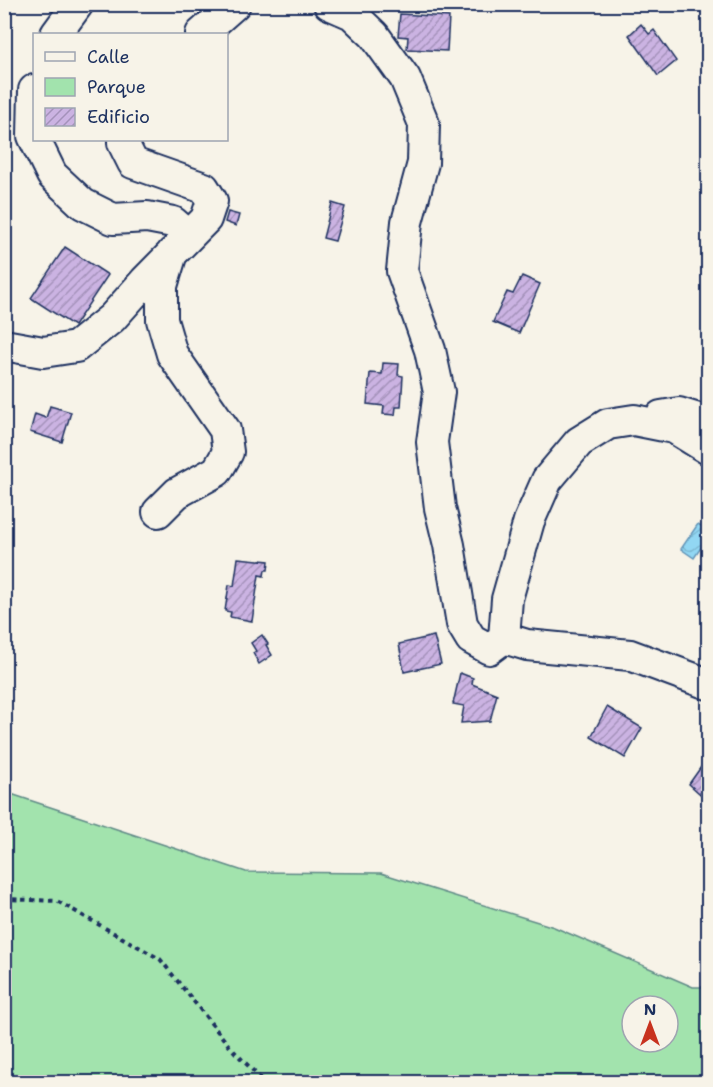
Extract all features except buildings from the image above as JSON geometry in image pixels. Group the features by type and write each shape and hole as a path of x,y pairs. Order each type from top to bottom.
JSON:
{"street":[{"path":"57,33 78,4"},
{"path":"202,33 235,4"},
{"path":"329,4 352,14 374,35 405,78 424,124 423,163 407,222 402,271 430,350 439,392 432,442 440,508 449,545 462,624 471,639 489,649 504,638 507,598 529,521 547,480 579,442 608,424 679,413 708,422"},
{"path":"35,141 52,175 83,204 113,219 147,217 173,222 181,244 162,286 162,320 172,354 225,430 228,452 217,471 177,493 158,512"},
{"path":"4,345 44,352 76,347 112,318 206,219 212,201 204,188 133,163 123,141"},
{"path":"634,420 674,429 708,449"},
{"path":"504,638 526,645 630,655 708,684"}],"path":[{"path":"4,899 57,901 160,959 230,1047 264,1083"}],"green space":[{"path":"5,792 246,872 381,873 554,927 693,987 708,987 708,1082 5,1082"}],"water":[{"path":"698,524 708,530 708,537 694,558 681,549"}]}
